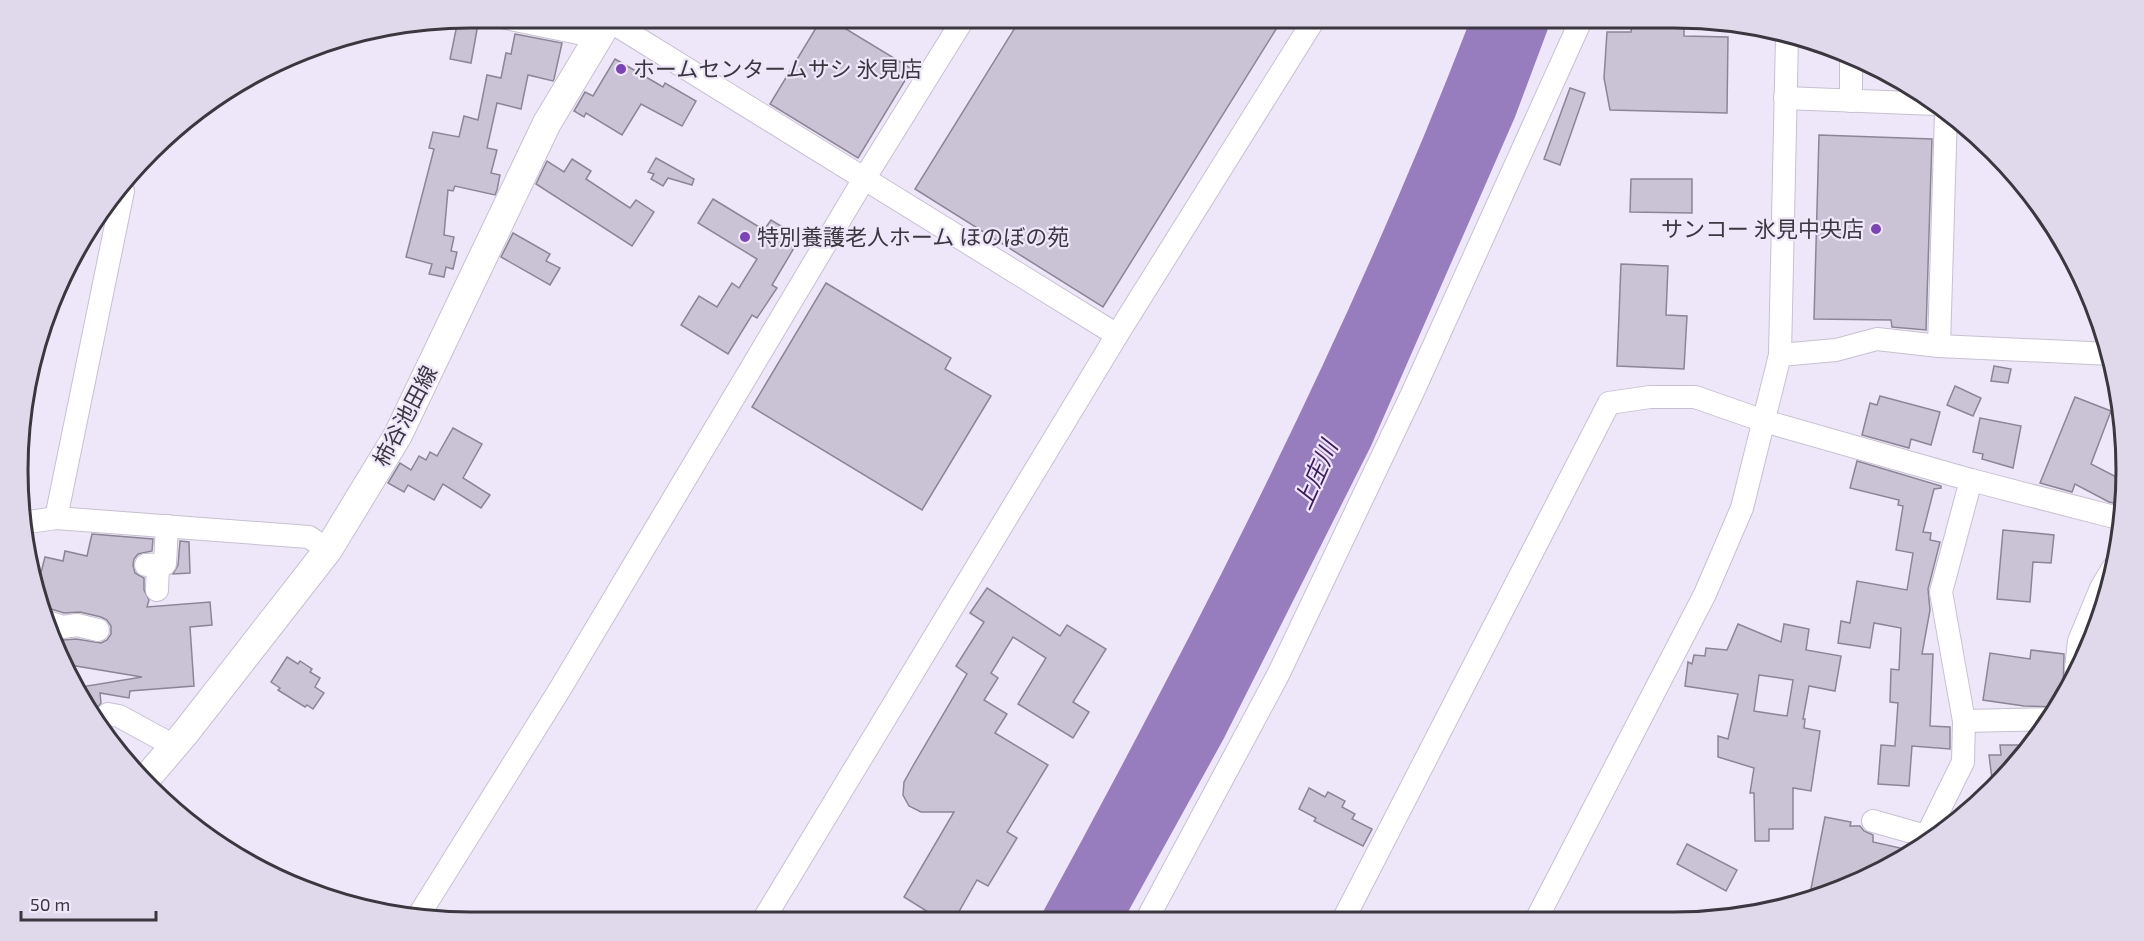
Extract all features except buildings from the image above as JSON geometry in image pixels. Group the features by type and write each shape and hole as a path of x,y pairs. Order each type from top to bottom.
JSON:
{"main road":[{"name":"柿谷池田線","path":"148,773 174,746 328,550 399,435 548,123 603,28"}],"street":[{"path":"610,28 864,179 1117,335"},
{"path":"422,910 560,688 864,179 958,28"},
{"path":"768,912 1117,335 1310,28"},
{"path":"1151,912 1278,675 1412,394 1577,28"},
{"path":"1540,912 1704,594 1742,508 1780,355 1787,44"},
{"path":"1851,66 1851,101"},
{"path":"1785,98 1851,101 1914,100"},
{"path":"1939,346 1946,122"},
{"path":"56,518 121,199"},
{"path":"1780,355 1836,350 1877,339 1939,346 2099,353"},
{"path":"1347,912 1610,403 1650,397 1695,397 1764,421 1971,480 2113,517"},
{"path":"1928,831 1963,762 1964,721 1941,592 1971,480"},
{"path":"31,522 56,518 309,537 328,550"},
{"path":"157,590 152,565 165,564 166,526"},
{"path":"2078,648 2079,641 2094,607"},
{"path":"58,629 77,625 98,630"},
{"path":"108,714 119,716 174,746"},
{"path":"1964,721 2039,719"},
{"path":"1873,822 1921,837"}],"water":[{"name":"上庄川","path":"1467,28 1548,28 1515,117 1371,446 1223,740 1128,912 1043,912 1214,589 1270,477 1375,250"}],"place":[{"name":"ホームセンタームサシ 氷見店","path":"621,69"},
{"name":"サンコー 氷見中央店","path":"1876,229"},
{"name":"特別養護老人ホーム ほのぼの苑","path":"745,237"}]}
